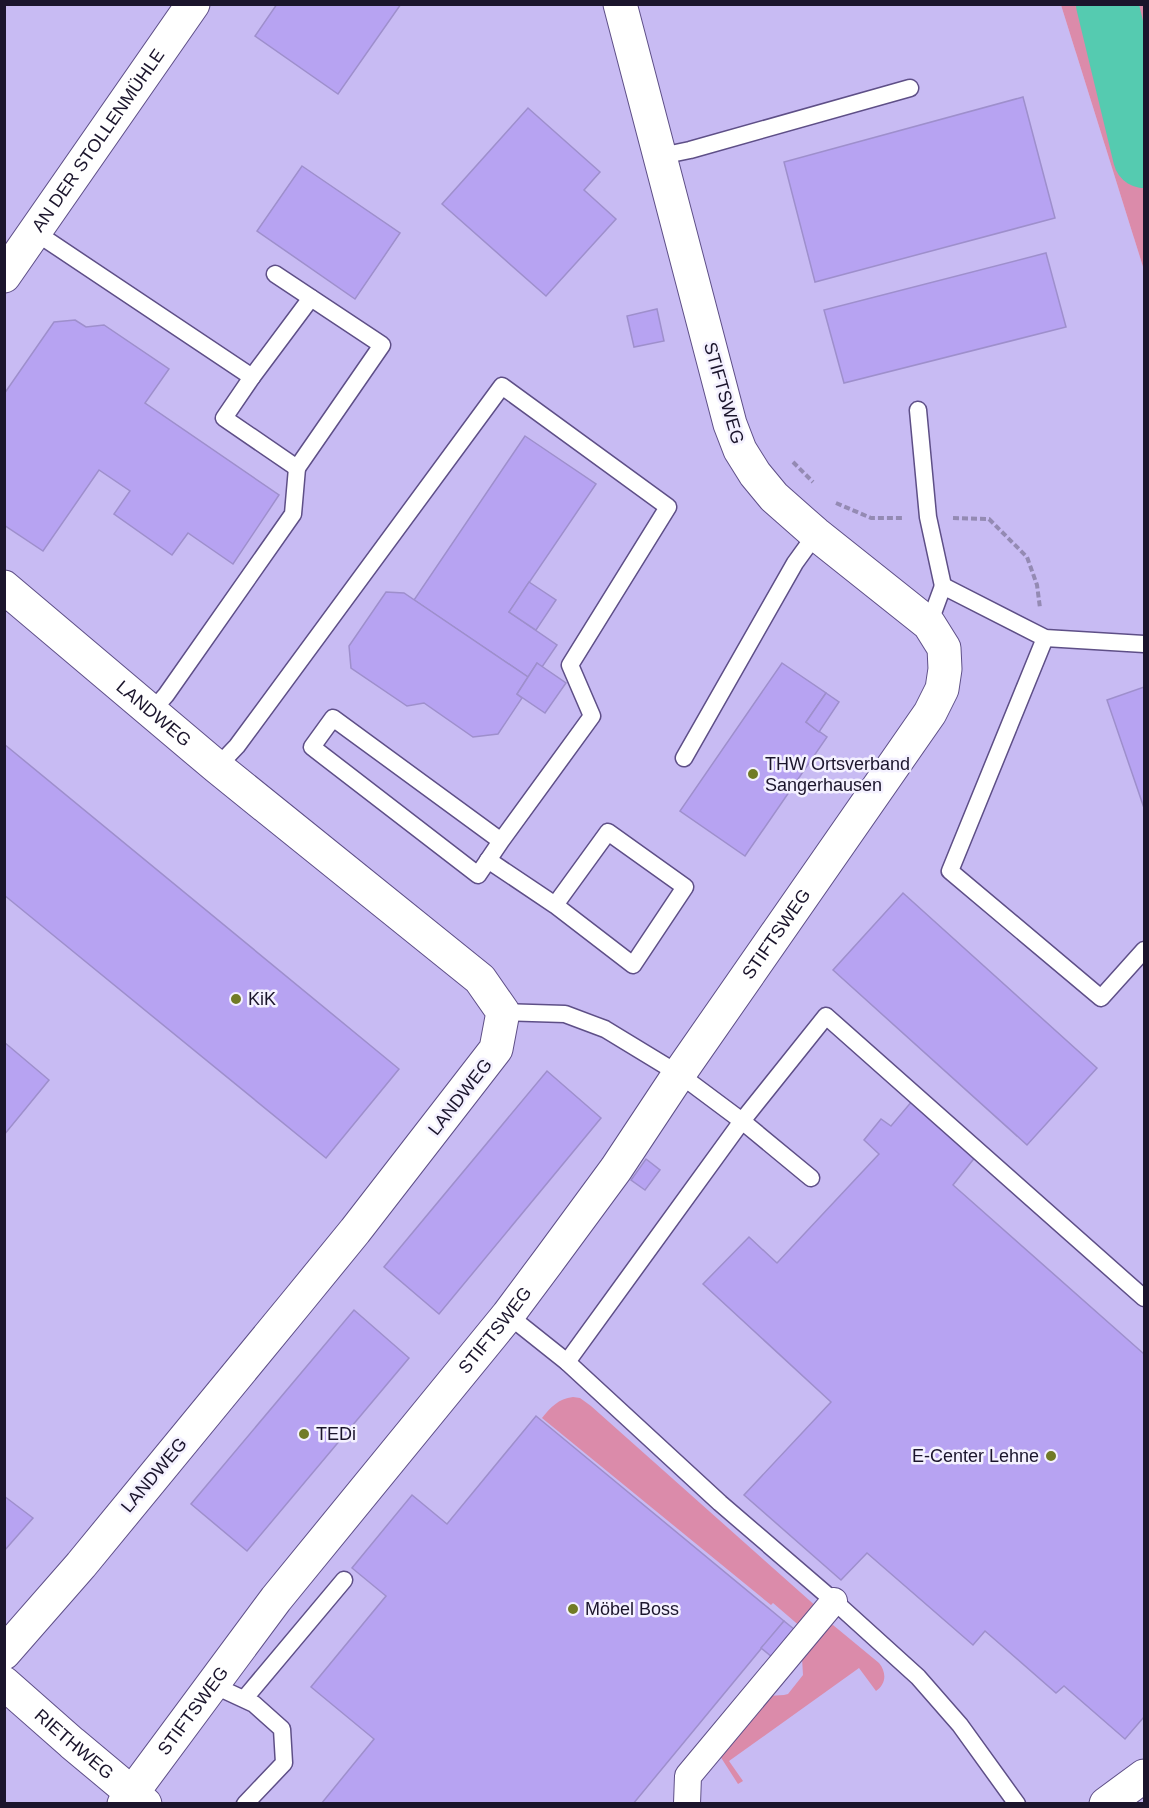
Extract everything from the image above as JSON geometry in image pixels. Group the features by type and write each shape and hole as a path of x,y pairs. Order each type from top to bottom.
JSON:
{"street":[{"name":"AN DER STOLLENMÜHLE","path":"4,276 193,4"},
{"name":"STIFTSWEG","path":"134,1800 213,1685 290,1582 508,1315 616,1169 679,1074 930,713 942,689 945,669 944,648 929,624 816,534 774,497 754,474 740,450 730,424 620,4"},
{"name":"LANDWEG","path":"4,587 217,767 480,979 503,1012 496,1049 355,1231 81,1565 4,1653"},
{"path":"687,1803 688,1776 834,1601"},
{"name":"RIETHWEG","path":"4,1683 134,1800"},
{"path":"1106,1803 1144,1776"}],"lane":[{"path":"661,156 690,150 910,88"},
{"path":"35,232 252,377"},
{"path":"151,712 293,514 297,468 382,345 275,274"},
{"path":"297,468 224,418 311,298"},
{"path":"217,767 237,746 502,386 669,507 570,665 592,716 478,875 312,747 333,718 501,841"},
{"path":"918,410 928,517 943,586 929,624"},
{"path":"684,758 795,563 816,534"},
{"path":"943,586 1045,638 1144,644"},
{"path":"1045,638 950,871 1101,998 1144,950"},
{"path":"488,860 555,905 633,964 685,887 608,832 555,905"},
{"path":"503,1012 566,1014 604,1029 679,1074 742,1121 811,1178"},
{"path":"567,1362 742,1121 826,1016 1144,1298"},
{"path":"508,1315 567,1362 720,1503 918,1677 973,1742 1017,1803"},
{"path":"245,1698 344,1580"},
{"path":"213,1685 245,1698 282,1729 284,1763 245,1803"}],"path":[{"path":"787,457 818,487"},
{"path":"833,502 871,518 989,519 1027,557 1037,585 1045,638"}],"shaded area":[{"path":"5,5 1061,5 1144,270 1144,1803 5,1804"},
{"path":"1061,5 1144,5 1144,270"},
{"path":"573,1397 580,1398 591,1406 818,1608 802,1628 542,1418 555,1404"},
{"path":"833,1625 879,1663 884,1674 882,1685 876,1691 859,1668 729,1761 743,1781 738,1784 720,1756 767,1696 788,1694 803,1675 802,1658 828,1626"}],"building":[{"path":"277,4 401,4 338,94 255,36"},
{"path":"1023,97 1055,218 815,282 784,162"},
{"path":"528,108 600,172 584,190 616,219 546,296 442,204"},
{"path":"302,166 400,233 355,299 257,231"},
{"path":"1046,253 1066,327 844,383 824,310"},
{"path":"657,309 664,341 634,347 627,316"},
{"path":"75,320 86,327 104,325 169,369 145,403 279,495 233,564 188,533 172,555 114,514 130,491 99,470 43,551 4,525 4,394 54,322"},
{"path":"525,436 596,484 509,612 557,645 542,667 537,663 528,677 414,600"},
{"path":"529,582 556,600 536,630 509,612"},
{"path":"386,592 404,593 528,677 517,694 522,698 498,734 473,737 424,703 407,706 351,668 349,646"},
{"path":"537,663 566,683 545,713 517,694"},
{"name":"THW Ortsverband Sangerhausen","path":"782,663 826,693 806,722 827,737 745,856 680,811"},
{"path":"1144,687 1144,808 1107,700"},
{"path":"826,693 839,702 819,732 806,722"},
{"path":"4,744 399,1069 326,1158 4,895"},
{"path":"903,893 1097,1068 1027,1145 833,970"},
{"path":"4,1042 49,1080 4,1135"},
{"path":"547,1071 601,1118 439,1314 384,1267"},
{"path":"913,1100 976,1156 953,1185 1144,1354 1144,1717 1125,1739 1064,1686 1056,1693 985,1631 973,1645 867,1553 841,1580 744,1495 831,1402 703,1284 749,1237 777,1263 879,1154 864,1140 881,1119 891,1126"},
{"path":"646,1159 660,1170 645,1190 631,1180"},
{"path":"354,1310 409,1358 247,1551 191,1504"},
{"name":"Möbel Boss","path":"536,1416 784,1621 633,1804 321,1804 374,1739 311,1687 386,1596 352,1568 412,1495 447,1524"},
{"path":"4,1496 33,1518 4,1551"},
{"path":"784,1621 800,1634 778,1662 761,1648"}],"waterway":[{"path":"1107,4 1144,157"}],"place":[{"name":"THW Ortsverband Sangerhausen","path":"753,774"},
{"name":"KiK","path":"236,999"},
{"name":"TEDi","path":"304,1434"},
{"name":"E-Center Lehne","path":"1051,1456"},
{"name":"Möbel Boss","path":"573,1609"}]}
